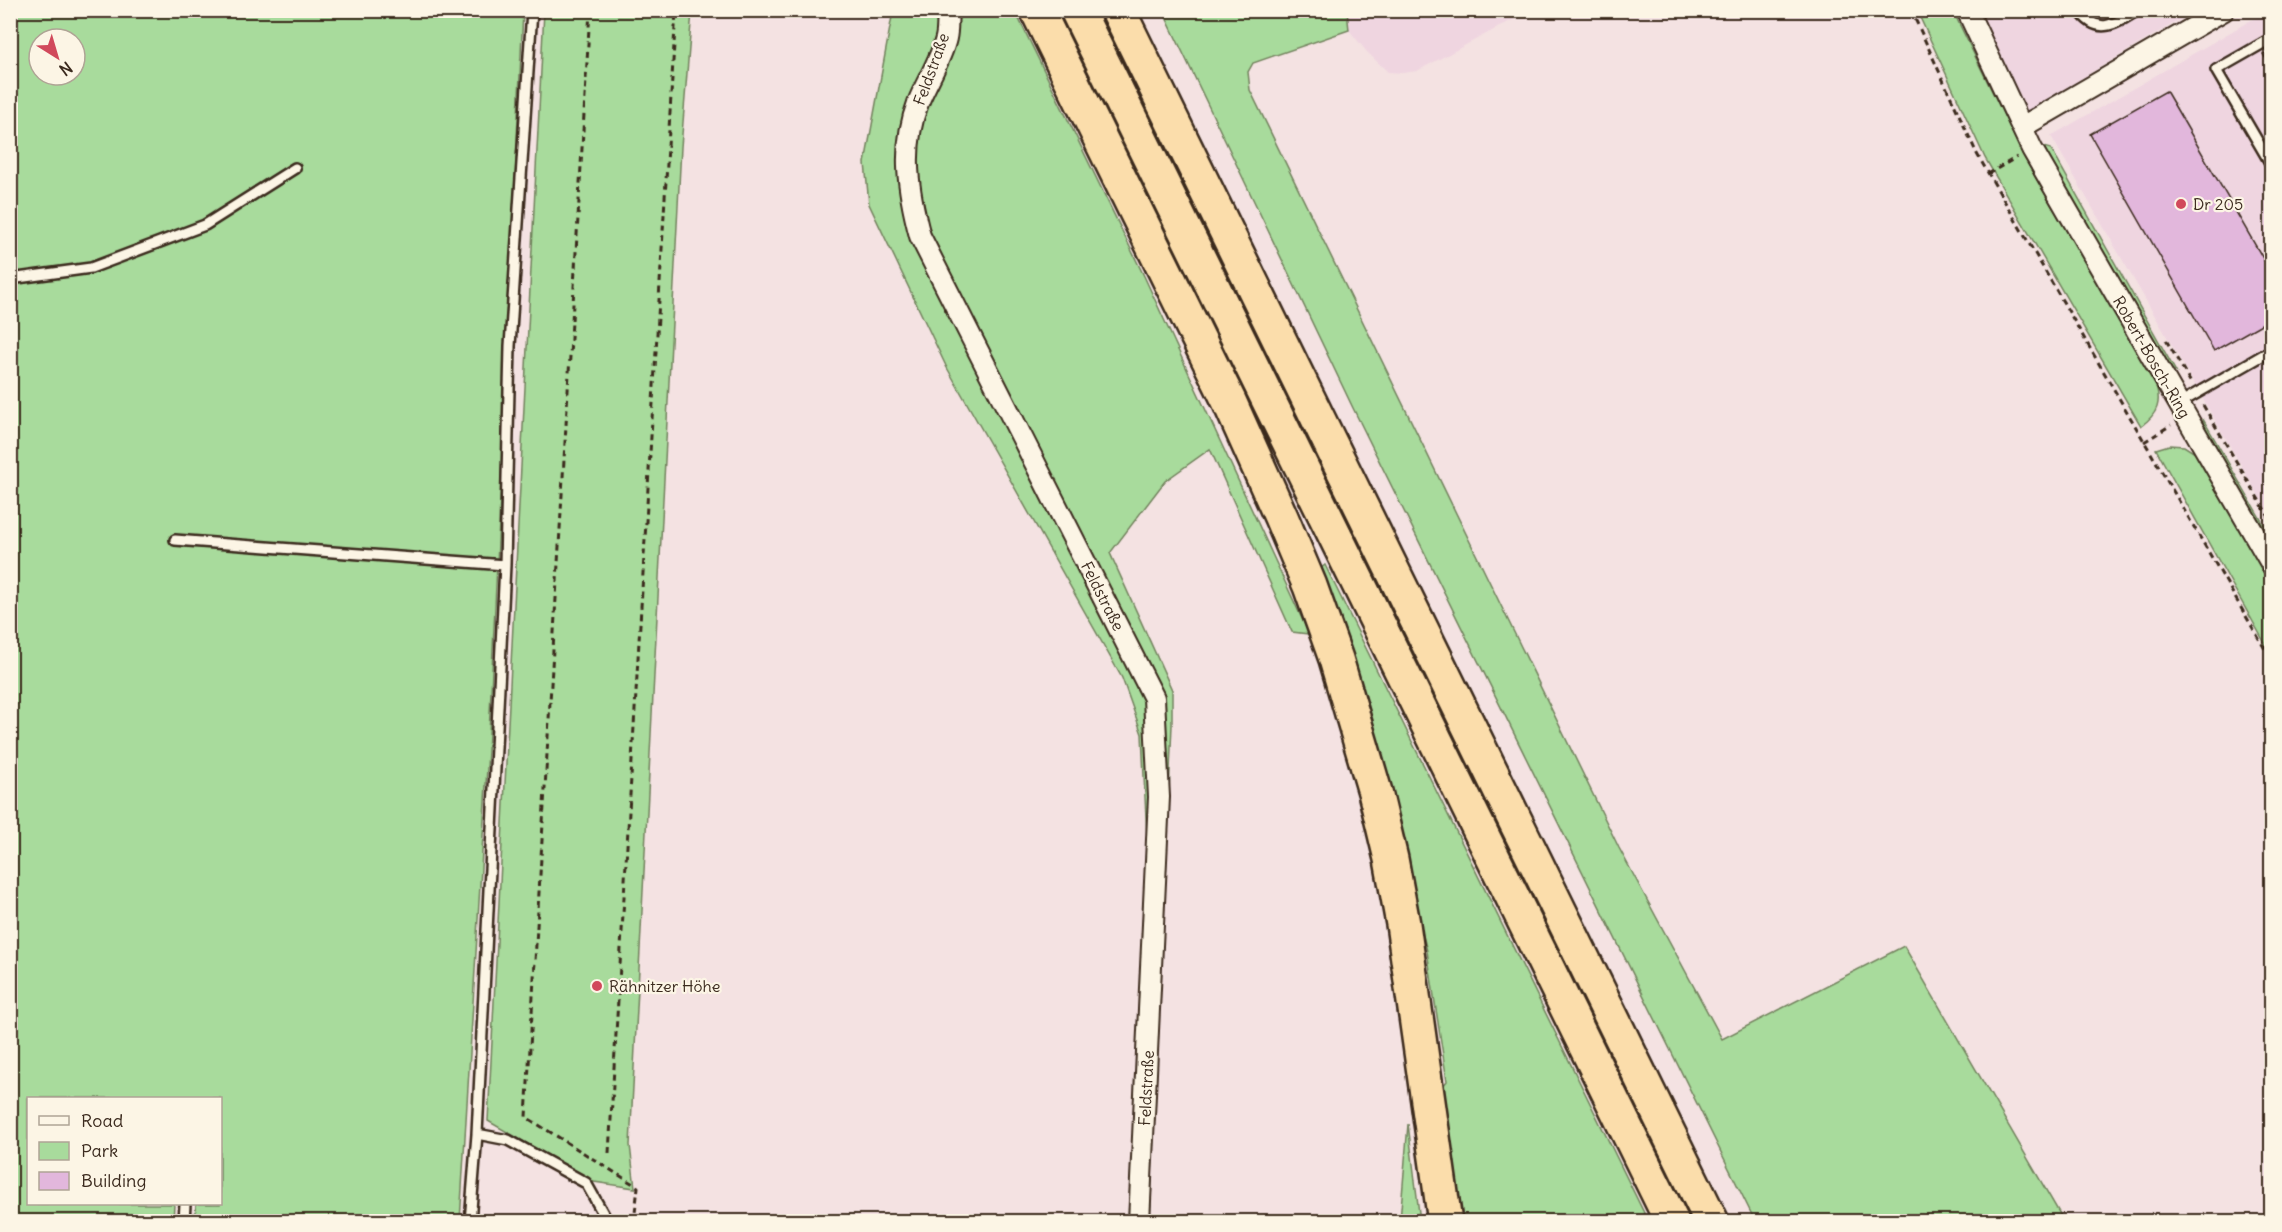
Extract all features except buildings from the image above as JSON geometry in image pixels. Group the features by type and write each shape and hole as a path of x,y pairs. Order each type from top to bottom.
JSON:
{"highway":[{"path":"1037,10 1229,401 1286,527 1336,659 1375,792 1391,859 1403,924 1445,1221"},
{"path":"1077,10 1672,1221"},
{"path":"1118,10 1365,519 1471,729 1712,1221"}],"street":[{"name":"Feldstraße","path":"948,10 946,39 917,105 910,140 907,174 920,236 1154,698 1159,797 1139,1221"},
{"name":"Robert-Bosch-Ring","path":"1967,10 2030,123 2032,149 2271,565"},
{"path":"2030,123 2224,10"}],"lane":[{"path":"470,1221 477,1134 505,565 510,346 532,10"},
{"path":"2079,10 2086,21 2097,26 2112,26 2138,10"},
{"path":"2271,38 2216,70 2271,165"},
{"path":"10,279 91,268 205,225 295,168"},
{"path":"2182,410 2271,350"},
{"path":"175,540 505,565"},
{"path":"477,1134 508,1140 586,1183 604,1215 603,1221"},
{"path":"184,1221 185,1205"}],"path":[{"path":"590,10 526,1117 638,1188 634,1221"},
{"path":"609,1153 676,10"},
{"path":"1911,10 1988,174 2271,661"},
{"path":"1988,174 2032,149"},
{"path":"2165,338 2194,389"},
{"path":"2200,400 2271,522"},
{"path":"2144,442 2182,410"}],"shaded area":[{"path":"1347,11 1529,11 1417,71 1403,73 1388,72 1367,52 1349,30"},
{"path":"1974,11 2194,11 2022,114"},
{"path":"2267,11 2271,11 2271,517 2051,136"}],"green space":[{"path":"10,11 523,11 489,734 460,1221 195,1221 196,1205 222,1205 222,1097 27,1097 27,1205 174,1205 173,1221 11,1221"},
{"path":"544,11 692,11 681,147 630,1145 635,1188 594,1182 488,1121"},
{"path":"893,11 1015,11 1144,276 1309,634 1292,632 1210,449 1165,481 1110,553 1172,690 1150,1221 1128,1221 1148,860 1142,734 1122,678 946,366 869,204 865,163"},
{"path":"1163,11 1347,11 1349,30 1253,63 1248,72 1250,90 1619,848 1722,1039 1904,946 2064,1221 1755,1221 1353,408"},
{"path":"1917,11 1953,11 2025,159 2155,383 2158,396 2157,407 2151,417 2141,426 1985,158"},
{"path":"2044,147 2051,149 2176,372 2164,365"},
{"path":"2203,419 2271,537 2271,549 2204,433"},
{"path":"2169,445 2184,446 2195,453 2271,580 2271,654 2156,449"},
{"path":"1325,565 1648,1221 1458,1221 1439,1091 1447,1081 1427,951 1394,824 1320,569"},
{"path":"1408,1124 1420,1221 1400,1221"}],"place":[{"name":"Dr 205","path":"2181,204"},
{"name":"Rähnitzer Höhe","path":"597,986"}]}
